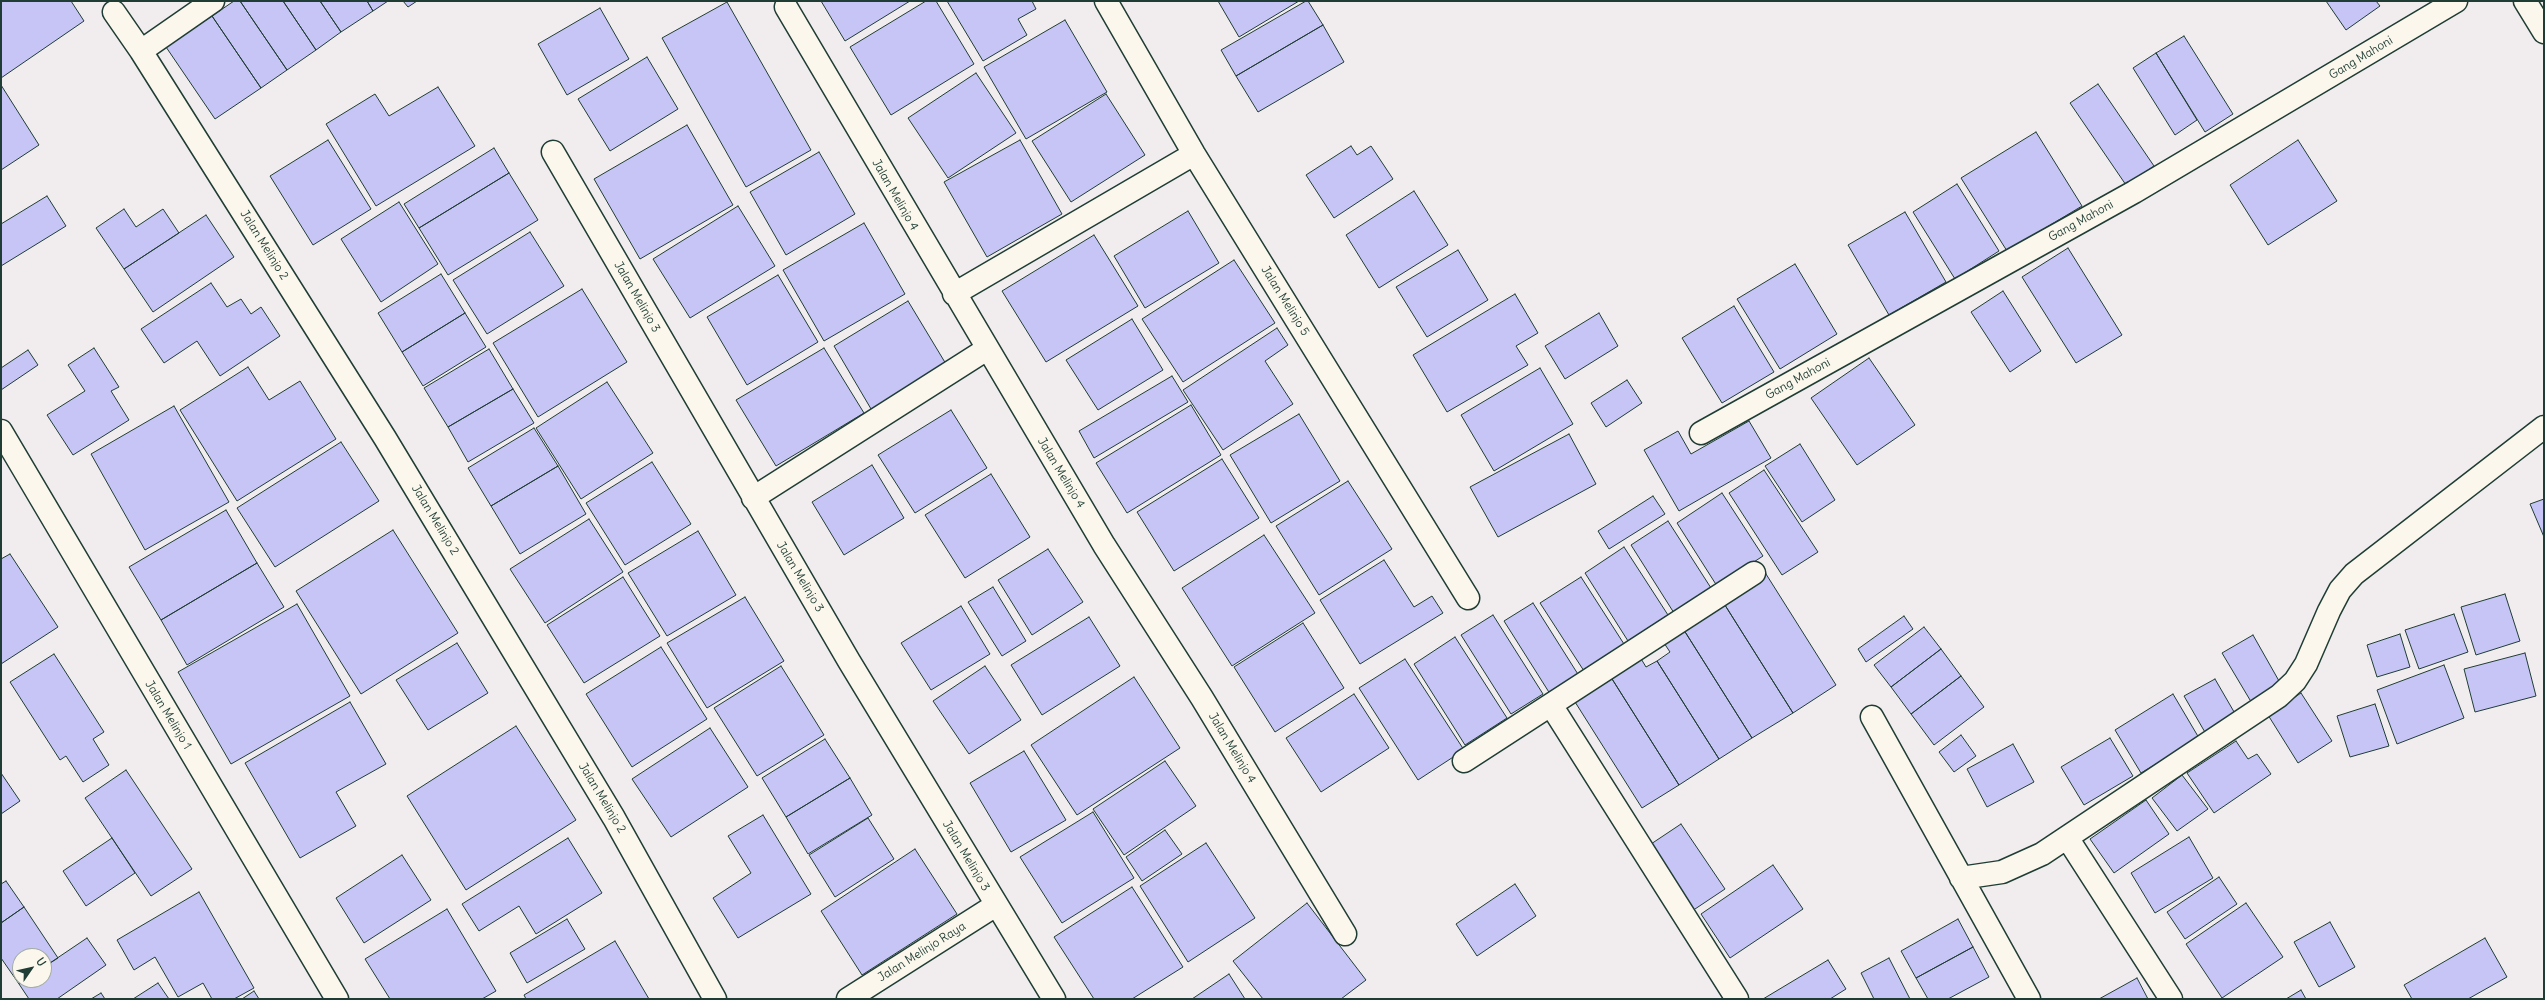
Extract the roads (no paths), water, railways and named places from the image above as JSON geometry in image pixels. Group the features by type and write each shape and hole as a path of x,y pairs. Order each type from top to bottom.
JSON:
{"street":[{"path":"141,51 213,1"},
{"name":"Jalan Melinjo 5","path":"1106,1 1194,154 1468,598"},
{"name":"Gang Mahoni","path":"1701,433 2134,192 2456,1"},
{"path":"2525,1 2544,32"},
{"name":"Jalan Melinjo 4","path":"786,7 954,294 1104,545 1202,698 1345,934"},
{"name":"Jalan Melinjo 2","path":"114,12 141,51 385,438 614,818 715,999"},
{"name":"Jalan Melinjo 3","path":"553,152 753,498 996,905 1054,999"},
{"path":"954,294 1194,154"},
{"path":"753,498 988,349"},
{"path":"1961,878 2002,872 2022,864 2068,839 2279,696 2295,681 2306,664 2329,611 2340,590 2354,574 2376,554 2544,427"},
{"name":"Jalan Melinjo 1","path":"1,431 336,999"},
{"path":"1464,761 1754,573"},
{"path":"1552,705 1738,999"},
{"path":"1872,717 2029,999"},
{"path":"2068,839 2171,999"},
{"name":"Jalan Melinjo Raya","path":"848,999 996,905"}]}
